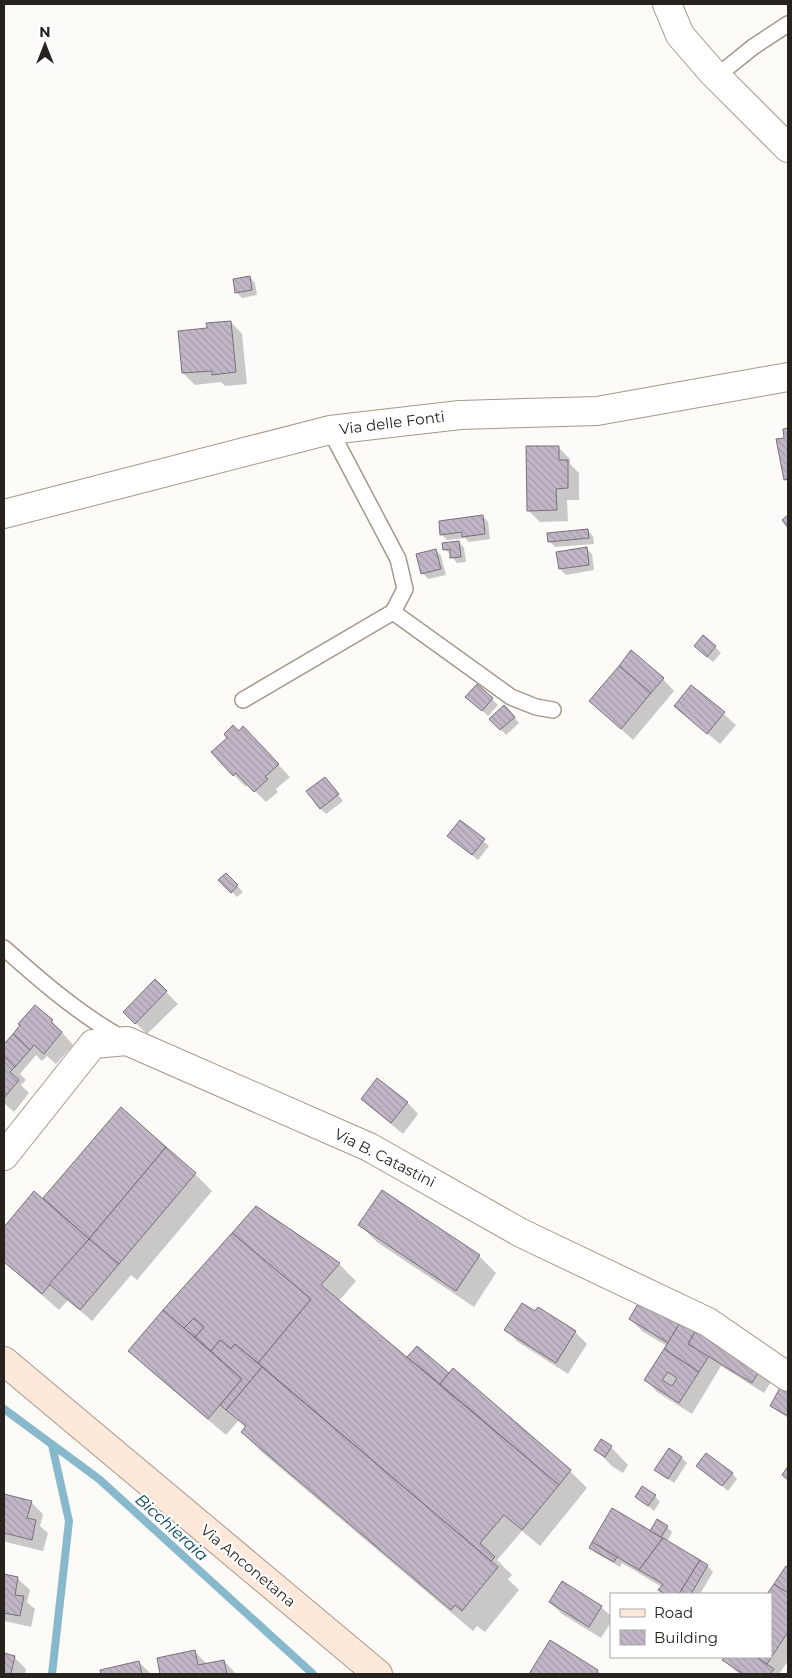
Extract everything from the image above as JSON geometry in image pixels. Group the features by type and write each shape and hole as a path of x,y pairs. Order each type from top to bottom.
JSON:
{"main road":[{"name":"Via Anconetana","path":"4,1361 378,1674"}],"street":[{"path":"667,4 680,35 716,76 788,148"},
{"name":"Via delle Fonti","path":"4,514 330,430 460,415 597,410 788,377"},
{"name":"Via B. Catastini","path":"4,1156 93,1044 127,1041 369,1147 521,1233 708,1322 788,1377"}],"lane":[{"path":"716,76 753,47 788,24"},
{"path":"243,700 393,612 405,589 398,559 330,430"},
{"path":"393,612 511,696 536,707 553,710"},
{"path":"4,948 59,996 109,1031 127,1041"}],"building":[{"path":"250,276 252,290 235,293 233,279"},
{"path":"231,321 236,372 212,375 212,371 182,373 178,331 207,328 206,323"},
{"path":"788,428 788,479 784,480 776,439 784,438 783,429"},
{"path":"526,446 559,446 559,460 568,460 568,488 556,489 557,510 527,511"},
{"path":"483,515 485,534 462,537 462,532 440,535 439,521"},
{"path":"788,515 788,528 782,520"},
{"path":"588,529 589,538 548,542 547,533"},
{"path":"459,541 461,557 450,558 450,549 443,550 442,543"},
{"path":"587,547 589,565 559,569 556,552"},
{"path":"436,549 441,569 421,574 416,554"},
{"path":"703,635 716,646 707,657 694,646"},
{"path":"631,650 664,678 651,693 619,666"},
{"path":"619,666 651,693 621,729 589,701"},
{"path":"477,684 493,698 482,711 465,697"},
{"path":"691,685 725,712 707,734 674,706"},
{"path":"504,705 515,717 500,730 489,719"},
{"path":"233,725 239,731 243,726 279,764 265,777 268,779 254,792 236,773 233,776 211,752 227,738 224,734"},
{"path":"325,777 339,794 320,809 306,791"},
{"path":"460,820 485,839 472,855 447,836"},
{"path":"226,873 238,885 231,893 218,880"},
{"path":"155,979 167,991 135,1024 123,1012"},
{"path":"35,1005 53,1020 51,1022 62,1032 44,1054 34,1045 30,1050 13,1034 20,1025 18,1024"},
{"path":"13,1034 30,1050 15,1067 4,1056 4,1044"},
{"path":"4,1056 15,1067 10,1072 19,1080 4,1098"},
{"path":"377,1078 408,1102 391,1123 361,1099"},
{"path":"121,1107 166,1147 89,1239 43,1198"},
{"path":"166,1147 196,1173 119,1264 89,1239"},
{"path":"382,1190 480,1255 456,1291 358,1225"},
{"path":"34,1191 89,1239 42,1294 4,1262 4,1227"},
{"path":"256,1206 340,1263 321,1285 559,1485 522,1530 504,1515 480,1543 495,1557 491,1561 258,1363 311,1299 232,1233"},
{"path":"232,1233 311,1299 258,1363 235,1344 231,1349 220,1340 211,1351 195,1337 204,1327 194,1318 184,1328 163,1310"},
{"path":"89,1239 119,1264 80,1310 49,1284"},
{"path":"642,1297 681,1321 668,1343 629,1319"},
{"path":"522,1303 535,1311 538,1307 576,1331 556,1363 504,1330"},
{"path":"163,1310 242,1379 208,1419 128,1351"},
{"path":"194,1318 204,1327 195,1337 184,1328"},
{"path":"681,1321 696,1330 688,1344 709,1356 699,1372 664,1349"},
{"path":"696,1330 765,1361 752,1383 688,1344"},
{"path":"220,1340 231,1349 235,1344 262,1367 226,1410 220,1405 242,1379 211,1351"},
{"path":"417,1346 449,1373 440,1384 407,1357"},
{"path":"664,1349 699,1372 679,1403 644,1380","holes":["668,1372 677,1378 672,1386 662,1380"]},
{"path":"262,1367 498,1567 462,1611 455,1605 451,1610 241,1432 246,1426 226,1410"},
{"path":"453,1368 571,1470 559,1485 440,1384"},
{"path":"781,1386 788,1390 788,1416 770,1406"},
{"path":"601,1439 612,1446 605,1457 594,1450"},
{"path":"669,1448 682,1457 668,1479 654,1470"},
{"path":"706,1453 733,1473 722,1486 696,1466"},
{"path":"788,1466 788,1480 782,1475"},
{"path":"642,1486 656,1495 648,1506 635,1497"},
{"path":"4,1494 32,1501 27,1518 36,1520 32,1540 4,1533"},
{"path":"612,1508 663,1538 639,1570 592,1542"},
{"path":"657,1519 668,1526 661,1537 650,1531"},
{"path":"663,1538 700,1560 680,1593 663,1593 658,1590 663,1584 639,1570"},
{"path":"592,1542 617,1557 614,1562 589,1548"},
{"path":"700,1560 708,1565 692,1593 680,1593"},
{"path":"786,1566 788,1567 788,1593 774,1584"},
{"path":"4,1574 18,1577 15,1595 24,1596 20,1616 4,1613"},
{"path":"562,1581 602,1606 589,1627 549,1602"},
{"path":"774,1584 788,1593 788,1632 772,1656 772,1593 768,1593"},
{"path":"550,1640 598,1670 596,1674 529,1674"},
{"path":"195,1650 198,1665 224,1660 227,1674 160,1674 157,1658"},
{"path":"4,1653 15,1656 11,1673 15,1674 4,1674"},
{"path":"724,1658 758,1658 774,1669 770,1674 743,1674 722,1660"},
{"path":"758,1658 771,1658 767,1664"},
{"path":"139,1661 142,1674 101,1674 100,1670"}],"waterway":[{"name":"Bicchieraia","path":"4,1409 99,1479 313,1674"},
{"path":"52,1445 69,1521 52,1674"}]}
